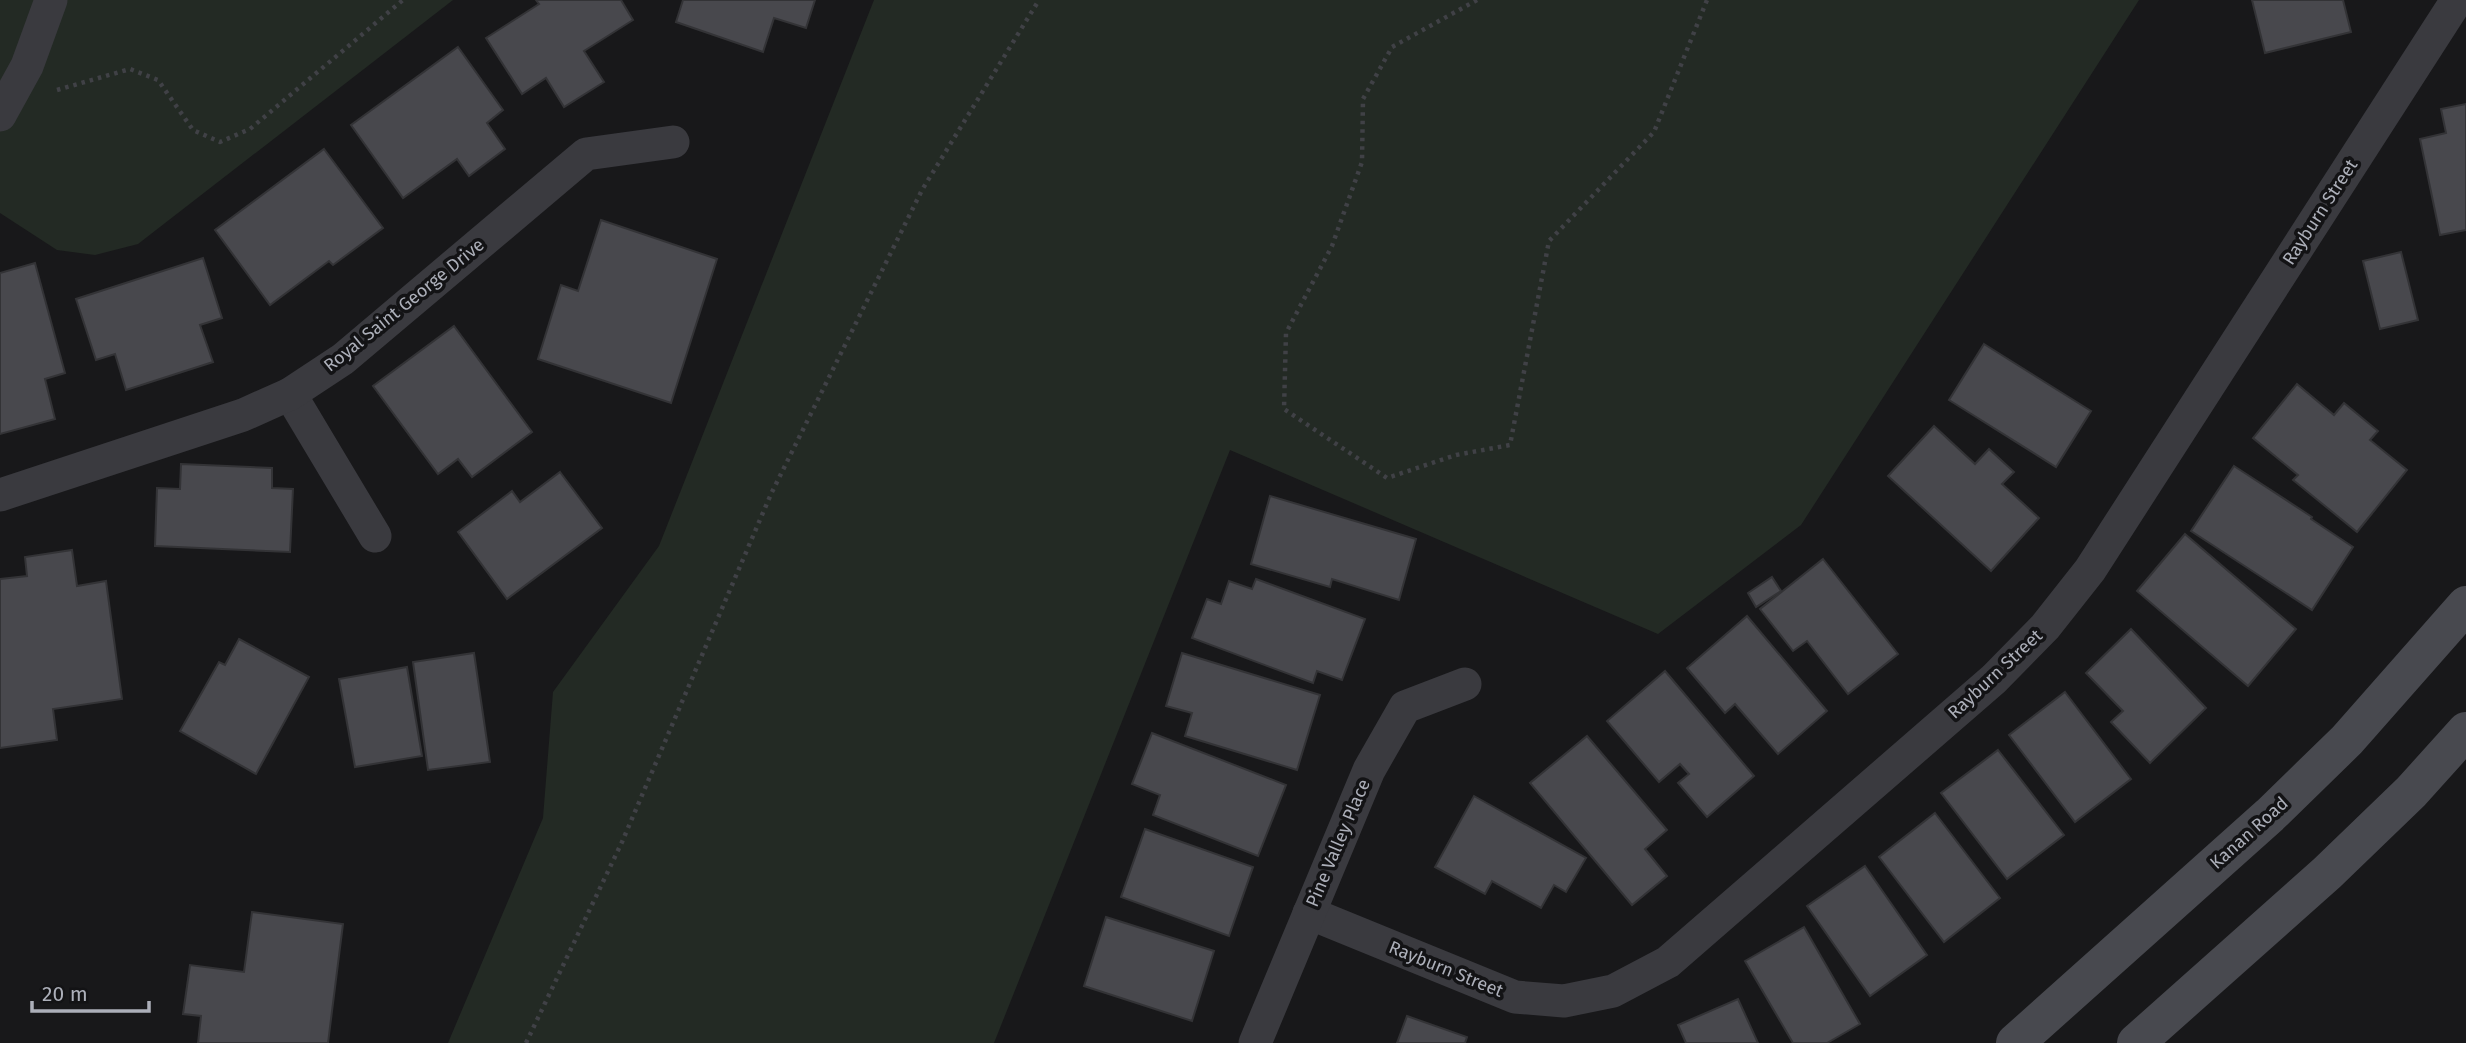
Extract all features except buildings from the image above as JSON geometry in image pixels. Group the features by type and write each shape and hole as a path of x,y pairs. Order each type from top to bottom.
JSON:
{"main road":[{"name":"Kanan Road","path":"2015,1043 2270,815 2347,740 2466,605"},
{"path":"2136,1043 2326,873 2411,792 2466,731"}],"street":[{"path":"3,110 27,65 51,0"},
{"name":"Rayburn Street","path":"1309,913 1515,997 1564,1001 1613,991 1668,962 1994,679 2045,627 2090,570 2457,0"},
{"name":"Royal Saint George Drive","path":"0,495 243,415 290,394 343,359 586,154 673,142"},
{"path":"290,394 375,536"},
{"name":"Pine Valley Place","path":"1255,1043 1369,770 1405,707 1465,684"}],"path":[{"path":"3,110 130,69 158,80 193,130 220,142 250,129 403,0"},
{"path":"526,1043 622,842 771,494 922,190 1039,0"},
{"path":"1477,0 1392,47 1363,99 1362,162 1332,246 1286,333 1284,409 1387,478 1457,454 1510,445 1549,241 1654,132 1707,0"}],"shaded area":[{"path":"0,0 453,0 138,244 95,255 57,250 0,213"},
{"path":"874,0 2139,0 1801,525 1658,634 1230,450 994,1043 448,1043 543,818 553,692 659,546"}]}
